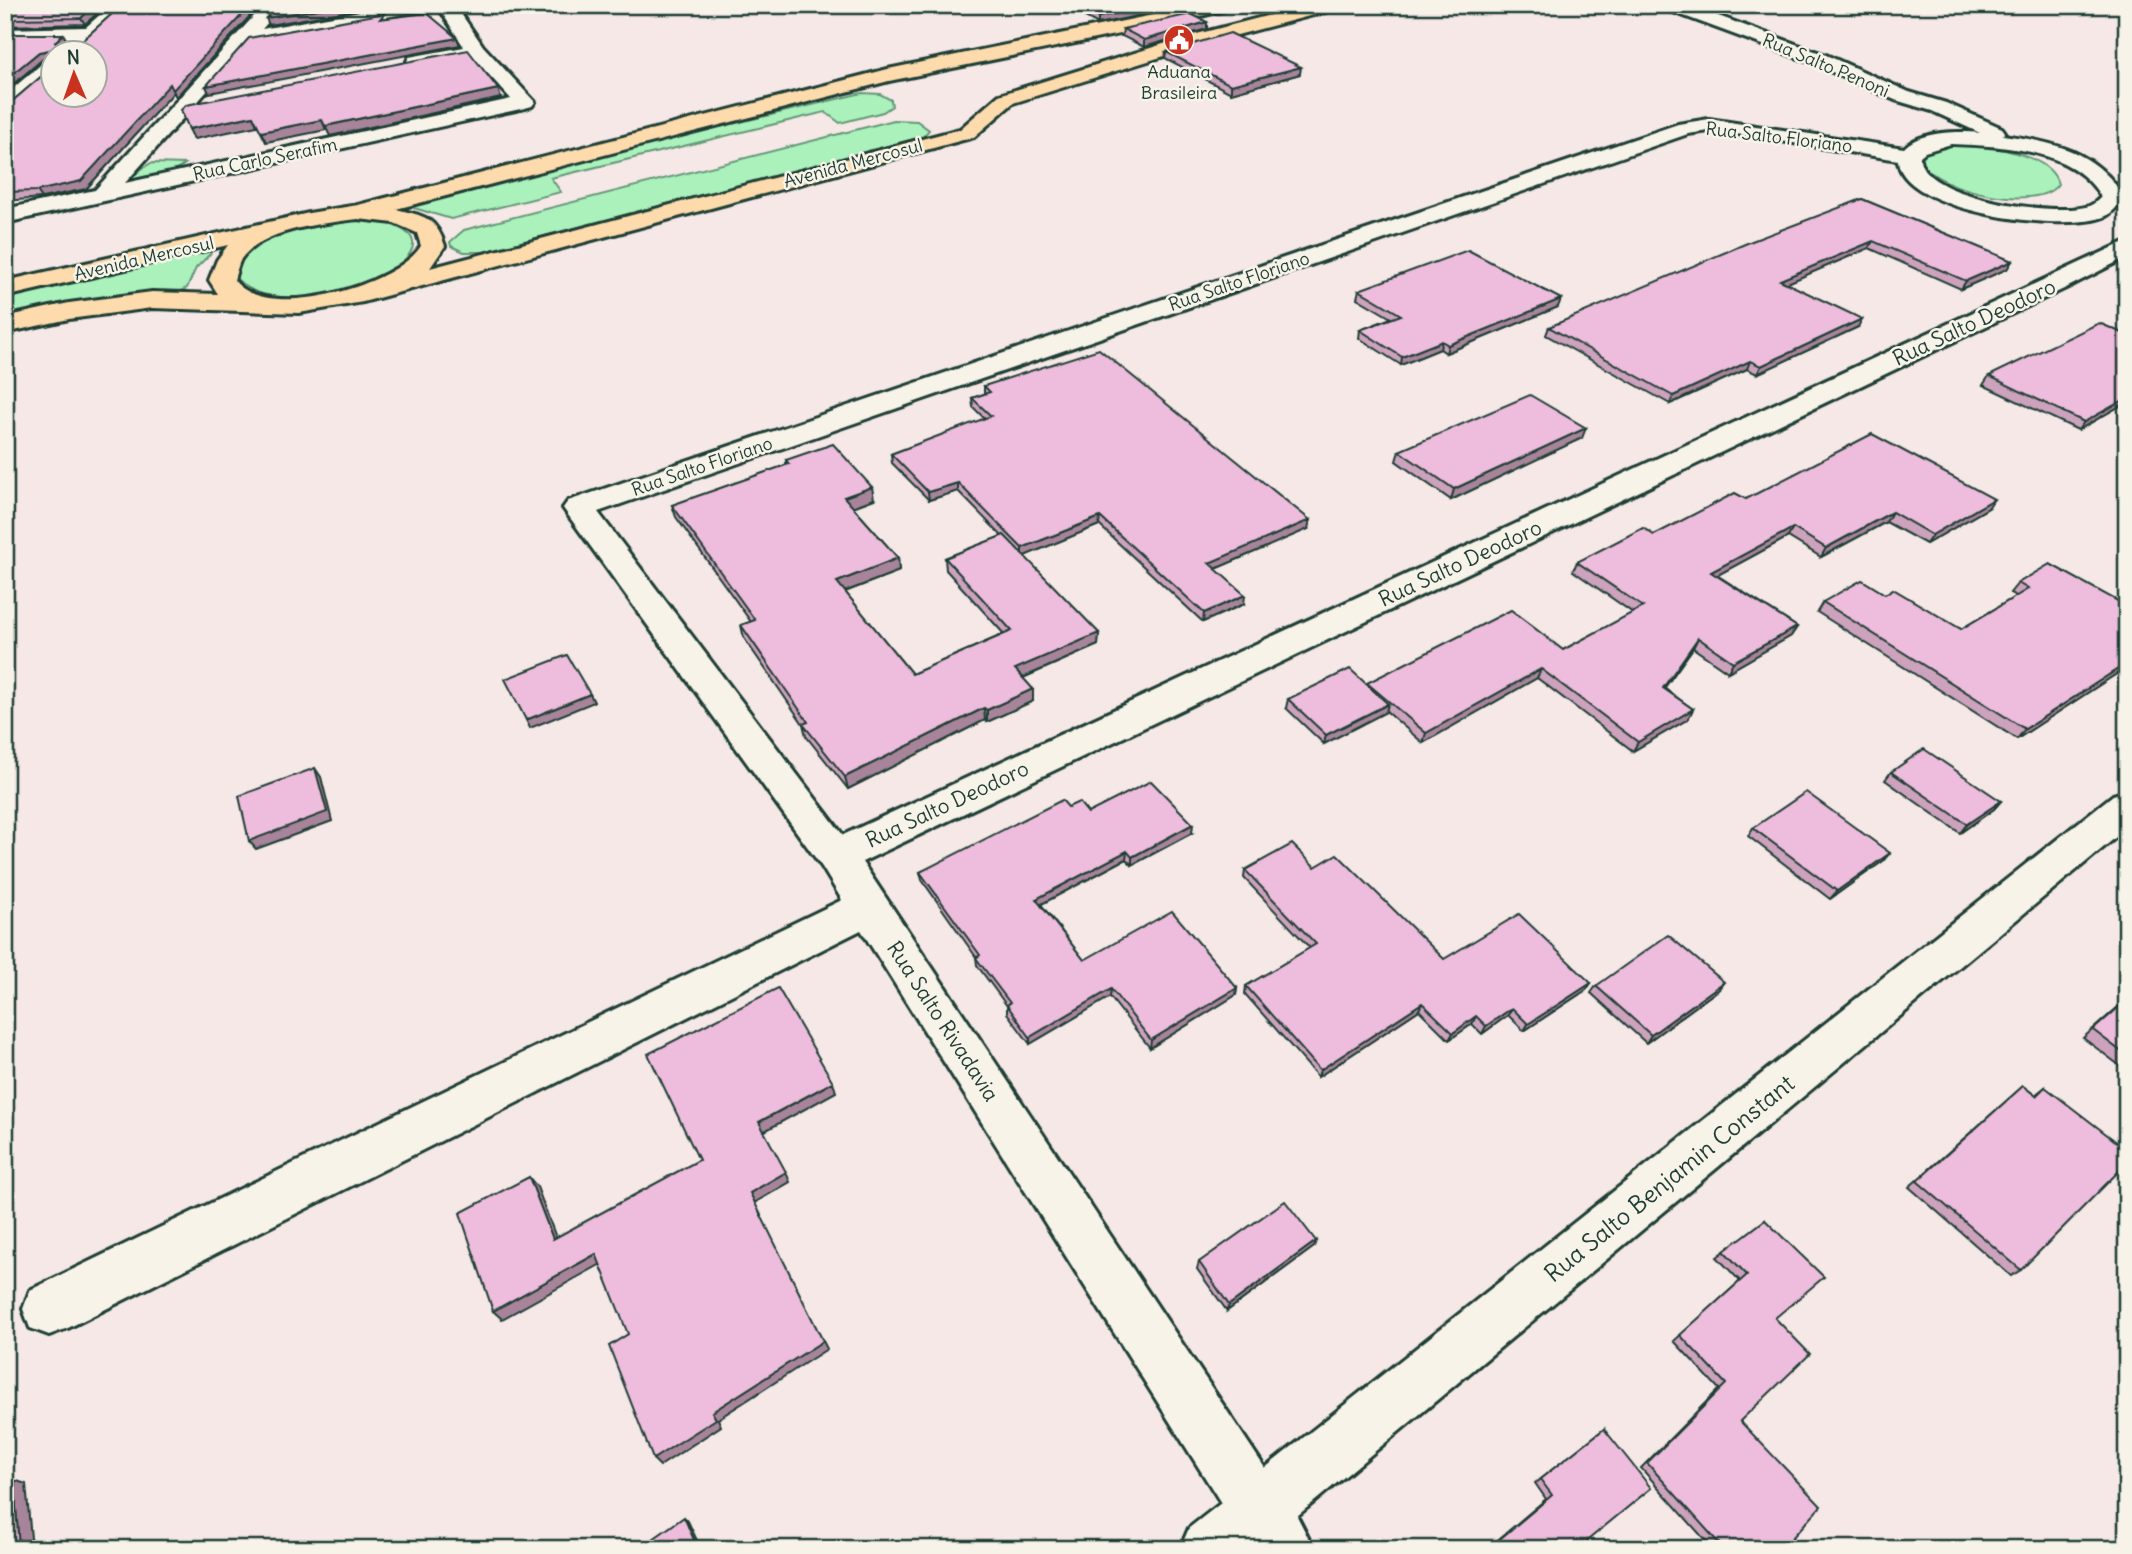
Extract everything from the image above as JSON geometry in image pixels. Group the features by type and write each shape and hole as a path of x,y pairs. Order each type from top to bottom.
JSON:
{"highway":[{"name":"Avenida Mercosul","path":"358,212 888,75 1224,5"},
{"name":"Avenida Mercosul","path":"5,325 69,311 152,300 250,302 282,306 319,304 363,294 967,132 1006,99 1196,40 1330,5"},
{"name":"Avenida Mercosul","path":"5,289 319,216 358,212 389,213 412,219 428,229 433,246 423,262 402,278 363,294"},
{"name":"Avenida Mercosul","path":"250,302 232,294 221,280 233,253 258,237 283,226"}],"street":[{"path":"84,38 122,5"},
{"path":"102,195 275,5"},
{"path":"247,37 424,5"},
{"path":"396,65 476,50 446,5"},
{"name":"Rua Salto Penoni","path":"1671,5 1819,59 1902,96 1938,107 2025,145"},
{"path":"5,34 91,32"},
{"name":"Rua Carlo Serafim","path":"5,216 525,102 476,50"},
{"path":"9,98 38,76"},
{"name":"Rua Salto Penoni","path":"1902,96 1931,141"},
{"path":"181,107 208,102"},
{"name":"Rua Salto Floriano","path":"579,508 1685,128 1709,125 1744,129 1909,155"},
{"path":"1976,138 2025,145 2070,159 2094,171 2118,190 2105,207 2091,214 2070,217 2003,212 1941,191 1920,179 1909,166 1909,155 1917,147 1931,141 1976,138"},
{"path":"2038,216 2068,250"},
{"path":"2070,217 2118,236"},
{"name":"Rua Salto Deodoro","path":"836,856 2034,294 2068,250 2118,236"},
{"name":"Rua Salto Rivadavia","path":"579,508 836,856 1272,1530"},
{"name":"Rua Salto Benjamin Constant","path":"1210,1549 1272,1530 2127,806"},
{"path":"49,1310 869,906"}],"green space":[{"path":"862,93 880,94 891,100 892,106 883,112 840,123 825,112 551,178 561,192 451,219 407,206 415,200"},
{"path":"894,120 917,121 929,130 923,137 484,252 464,252 451,246 450,242 464,230"},
{"path":"1950,145 1994,148 2028,157 2052,173 2058,184 2047,193 2031,197 2010,197 1966,189 1930,172 1921,162 1924,152"},
{"path":"151,163 185,164 157,178 126,179"},
{"path":"351,219 375,221 400,228 409,235 413,243 410,253 384,275 342,291 318,296 271,296 252,290 237,279 237,264 248,252 274,236 304,227"},
{"path":"211,249 211,253 196,268 187,288 178,292 102,297 5,318 5,296"}],"building":[{"path":"5,5 95,5 81,18 5,19"},
{"path":"122,5 251,5 173,90 170,84 81,181 37,191 5,192 5,104 9,104 38,79 38,108 108,108 108,38 85,38"},
{"path":"277,5 341,5 266,18"},
{"path":"1076,5 1156,5 1098,17"},
{"path":"385,13 380,19 427,13 457,38 206,86 249,38"},
{"path":"1191,14 1207,22 1144,40 1123,29"},
{"path":"1230,33 1301,67 1231,85 1166,52"},
{"path":"5,34 63,34 59,38 38,38 38,53 5,80"},
{"path":"468,50 498,89 325,126 322,120 261,132 253,116 189,129 181,110 186,105"},
{"path":"1862,199 2012,261 1966,281 1873,241 1780,280 1862,319 1761,366 1750,361 1673,396 1549,327 1752,241"},
{"path":"1468,250 1561,299 1448,345 1442,341 1402,357 1360,330 1401,315 1359,290"},
{"path":"2099,323 2127,335 2127,398 2084,422 1989,376"},
{"path":"1099,349 1310,520 1209,563 1245,595 1204,613 1100,517 1022,548 958,483 928,492 891,454 991,416 972,398 990,392 984,386"},
{"path":"1530,395 1586,428 1454,489 1399,451"},
{"path":"1872,434 1994,499 1932,535 1892,512 1826,548 1793,528 1711,572 1797,627 1733,662 1698,638 1663,688 1693,709 1638,742 1541,669 1426,733 1367,683 1511,610 1563,650 1643,607 1577,562 1643,528 1654,535 1735,493 1746,499"},
{"path":"833,444 872,487 844,497 898,558 837,582 912,674 1012,631 945,558 1004,535 1099,633 1015,669 1033,689 987,710 984,708 845,777 803,724 808,722 741,625 755,620 672,505 789,464 786,460"},
{"path":"2050,564 2127,606 2127,663 2025,729 1823,602 1862,580 1885,594 1893,589 1961,629 2028,589 2018,583"},
{"path":"567,655 590,694 526,720 505,679"},
{"path":"1350,669 1388,704 1326,735 1288,699"},
{"path":"1924,749 2001,801 1967,824 1891,772"},
{"path":"315,768 327,812 249,841 239,796"},
{"path":"1151,781 1193,824 1132,857 1127,851 1036,899 1084,960 1172,911 1237,988 1151,1040 1111,989 1030,1037 1007,1005 1010,1003 976,958 980,955 920,872 1062,800 1068,807 1079,802 1088,813"},
{"path":"1806,792 1890,853 1837,891 1753,828"},
{"path":"1292,844 1315,867 1337,854 1444,959 1519,914 1591,983 1528,1024 1512,1008 1486,1026 1476,1016 1453,1033 1422,1003 1320,1070 1246,986 1316,944 1245,870"},
{"path":"1668,935 1724,982 1651,1035 1596,986"},
{"path":"778,988 833,1082 759,1122 786,1172 750,1193 823,1341 712,1412 716,1419 653,1459 609,1346 628,1334 596,1254 493,1311 460,1213 529,1177 553,1239 699,1160 648,1054"},
{"path":"2127,1000 2127,1056 2093,1030"},
{"path":"2023,1086 2036,1096 2045,1087 2127,1150 2127,1163 2021,1270 1917,1181"},
{"path":"1285,1201 1316,1241 1229,1305 1199,1262"},
{"path":"1765,1220 1824,1277 1775,1318 1810,1354 1740,1421 1821,1506 1782,1549 1724,1549 1647,1463 1726,1384 1680,1335 1747,1275 1724,1251"},
{"path":"1604,1429 1651,1488 1577,1549 1488,1549 1552,1495 1540,1479"},
{"path":"14,1480 19,1549 5,1549 5,1484"},
{"path":"684,1517 698,1549 639,1549"}],"place":[{"name":"Aduana Brasileira","path":"1179,40"}]}
